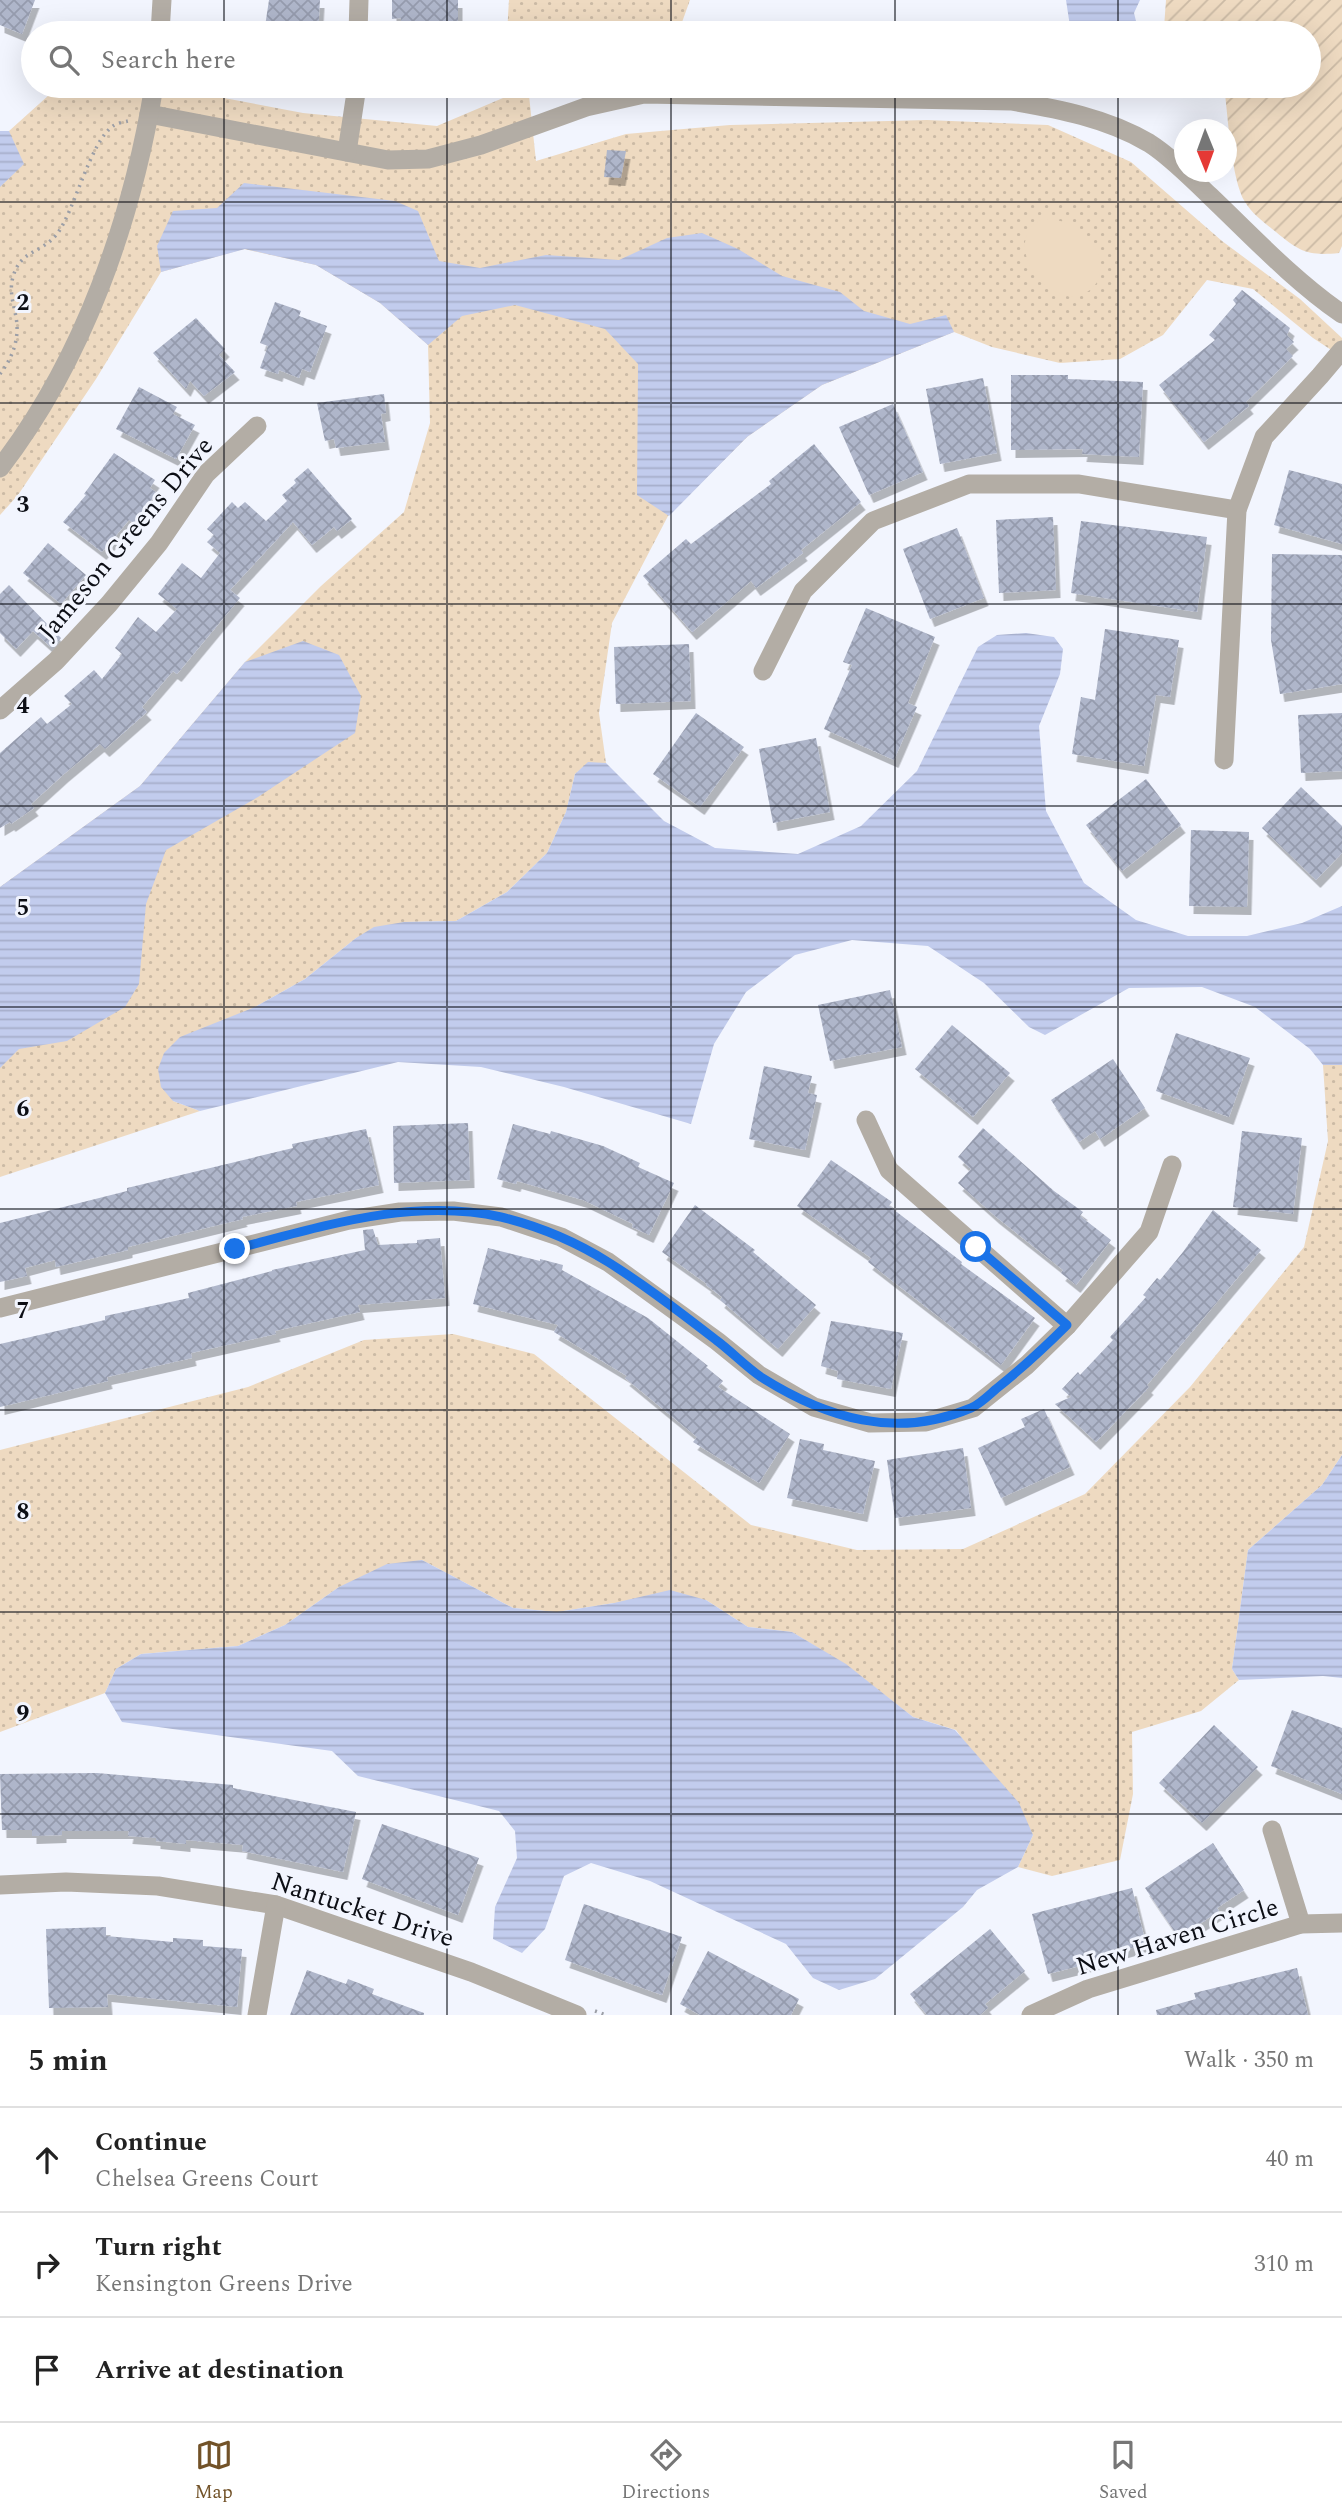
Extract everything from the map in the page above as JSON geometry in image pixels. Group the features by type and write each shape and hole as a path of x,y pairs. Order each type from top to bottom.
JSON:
{"street":[{"path":"161,21 162,0"},
{"path":"358,21 359,0"},
{"path":"0,468 47,398 80,333 121,220 139,161 152,98"},
{"path":"347,152 355,98"},
{"path":"149,114 388,160 428,159 481,145 586,107 626,98"},
{"path":"854,98 1011,101 1059,109 1113,125 1150,144 1190,177 1285,269 1342,314"},
{"path":"1224,760 1237,510 1264,436 1342,350"},
{"name":"Jameson Greens Drive","path":"0,710 57,661 109,604 159,543 206,474 257,426"},
{"path":"763,671 803,591 873,521 969,484 1079,484 1237,510"},
{"path":"866,1120 890,1170 1067,1325"},
{"path":"0,1308 348,1220 400,1212 453,1211 501,1217 561,1237 608,1262 717,1341 759,1376 814,1407 870,1423 926,1422 973,1408 1027,1365 1067,1325 1149,1232 1172,1166"},
{"path":"1272,1830 1301,1924"},
{"name":"Nantucket Drive","path":"0,1885 66,1882 158,1886 276,1905 471,1972 577,2015"},
{"path":"257,2015 276,1905"},
{"name":"New Haven Circle","path":"1031,2015 1088,1989 1301,1924 1342,1923"}],"path":[{"path":"0,374 14,351 18,325 12,300 12,280 19,261 57,234 101,140 114,125 128,121"}],"shaded area":[{"path":"509,0 690,0 682,21 508,21"},
{"path":"1166,0 1342,0 1342,246 1339,253 1319,254 1298,248 1284,239 1255,215 1245,202 1237,182 1237,119 1228,119 1225,98 1321,98 1321,21 1164,21"},
{"path":"46,98 224,98 303,113 437,126 503,98 529,98 536,161 626,134 730,125 927,120 1048,125 1131,162 1222,241 1300,299 1342,338 1342,357 1313,338 1253,289 1207,280 1163,335 1120,359 1060,363 992,347 954,332 822,385 747,437 668,516 612,623 599,713 606,763 588,763 575,774 566,812 547,853 507,892 456,921 404,922 356,938 305,979 255,1007 173,1101 200,1111 0,1177 0,887 140,786 245,662 321,586 404,512 430,423 428,345 380,303 316,265 244,249 161,272 96,379 18,495 0,515 0,131 9,131"},
{"path":"1043,219 1075,227 1095,247 1101,265 1100,274 1090,290 1075,296 1060,294 1046,286 1035,274 1027,259 1025,243 1030,230"},
{"path":"1323,1065 1342,1065 1342,1455 1322,1485 1248,1550 1232,1669 1239,1680 1201,1711 1132,1732 1133,1794 1120,1860 1052,1876 1018,1867 1033,1835 956,1730 913,1717 846,1665 792,1632 748,1627 706,1600 614,1603 557,1612 513,1608 422,1560 339,1587 285,1625 238,1646 141,1654 116,1669 105,1693 0,1732 0,1450 248,1387 364,1340 453,1334 534,1354 751,1525 857,1550 963,1549 1085,1494 1190,1387 1304,1247 1328,1141"}],"water":[{"path":"1066,0 1140,0 1134,13 1136,21 1069,21"},
{"path":"0,131 9,131 24,164 0,187"},
{"path":"244,183 395,201 418,211 439,261 480,268 546,255 619,260 667,238 702,233 738,249 782,276 840,292 864,311 910,324 946,315 954,332 822,385 747,437 669,516 637,495 638,364 605,329 515,305 462,316 428,345 380,303 316,265 245,249 161,272 157,246 173,211 217,208"},
{"path":"1026,633 1054,637 1063,649 1060,674 1039,726 1046,811 1084,883 1136,920 1188,936 1247,936 1302,923 1342,906 1342,1065 1323,1065 1310,1049 1255,1007 1202,987 1129,988 1045,1035 1029,1027 984,983 928,946 852,940 795,955 746,992 714,1044 691,1124 564,1087 481,1067 398,1062 200,1111 173,1101 161,1087 158,1069 164,1053 180,1037 255,1007 305,979 374,927 404,922 456,921 507,892 547,853 566,812 575,774 588,762 606,763 664,821 715,848 798,854 861,826 917,771 978,647 997,635"},
{"path":"303,641 339,655 361,696 355,733 258,797 166,850 146,904 139,984 125,1007 67,1041 19,1049 0,1068 0,887 140,786 245,662"},
{"path":"1342,1455 1342,1678 1323,1676 1239,1680 1232,1669 1248,1550 1322,1485"},
{"path":"422,1560 513,1608 557,1612 670,1590 706,1600 748,1627 792,1632 846,1664 913,1717 955,1730 1019,1803 1033,1835 1018,1867 977,1890 963,1907 875,1979 839,1990 813,1978 786,1944 650,1881 591,1863 564,1876 545,1929 522,1953 493,1939 495,1907 517,1858 515,1831 499,1811 358,1776 332,1751 122,1722 105,1693 116,1669 141,1654 238,1646 285,1625 339,1587 387,1564"}],"building":[{"path":"0,0 35,0 27,21 21,21 21,34 0,25"},
{"path":"269,0 320,0 319,21 266,21"},
{"path":"392,0 458,0 458,21 392,19"},
{"path":"607,150 626,151 621,178 604,177"},
{"path":"1242,290 1290,328 1287,335 1294,342 1286,349 1293,356 1246,402 1249,406 1204,442 1159,385 1215,340 1209,335 1236,304 1233,300"},
{"path":"275,302 301,311 299,316 327,326 310,372 302,369 299,378 279,370 278,374 260,368 268,346 260,343"},
{"path":"196,318 225,349 219,355 235,372 204,396 190,381 186,389 153,353"},
{"path":"1011,375 1068,375 1068,379 1143,382 1139,457 1082,454 1083,449 1011,450"},
{"path":"983,378 997,453 940,464 926,389"},
{"path":"139,387 177,407 173,414 195,425 176,459 116,429"},
{"path":"384,394 386,413 381,414 385,442 336,448 334,439 325,441 317,403"},
{"path":"893,404 923,472 869,495 839,427"},
{"path":"814,444 861,502 801,550 803,553 756,588 751,581 692,632 643,576 686,539 691,544 771,484 769,481"},
{"path":"114,453 155,480 150,488 157,493 134,523 129,520 102,552 63,522 86,495 84,494"},
{"path":"308,468 352,519 337,531 334,527 312,545 293,522 230,590 240,598 177,674 173,671 142,707 147,712 105,749 100,744 64,774 31,804 34,808 11,824 10,822 0,828 0,753 41,717 47,724 72,704 64,696 94,670 102,679 122,654 115,648 138,617 156,632 177,609 158,594 182,563 201,578 220,553 207,542 214,535 207,529 232,502 238,508 245,502 266,521 287,501 282,495"},
{"path":"1289,470 1342,484 1342,544 1274,525"},
{"path":"1053,517 1056,590 999,593 996,520"},
{"path":"1081,521 1207,537 1197,612 1071,593"},
{"path":"957,528 984,598 930,619 903,549"},
{"path":"48,543 86,575 61,604 23,573"},
{"path":"1272,554 1342,555 1342,684 1280,694 1271,640"},
{"path":"9,585 61,638 52,648 33,631 16,649 0,633 0,594"},
{"path":"866,608 935,637 908,703 917,707 894,760 824,729 852,665 843,662"},
{"path":"1105,629 1179,640 1170,697 1156,695 1144,766 1072,754 1081,697 1095,700"},
{"path":"689,644 691,701 616,704 614,647"},
{"path":"696,713 744,747 700,807 653,774"},
{"path":"1342,713 1342,771 1301,773 1298,715"},
{"path":"816,738 830,812 773,823 759,749"},
{"path":"1146,779 1181,825 1122,871 1086,825"},
{"path":"1301,787 1342,826 1342,853 1316,880 1262,828"},
{"path":"1191,830 1249,832 1247,907 1189,906"},
{"path":"890,990 902,1047 830,1061 818,1005"},
{"path":"952,1025 1010,1073 973,1117 915,1069"},
{"path":"1176,1033 1250,1058 1229,1117 1156,1091"},
{"path":"1113,1059 1145,1108 1100,1139 1095,1131 1079,1142 1051,1100"},
{"path":"764,1066 812,1076 808,1093 817,1095 805,1150 749,1139"},
{"path":"468,1123 470,1180 394,1183 393,1126"},
{"path":"513,1124 550,1134 551,1131 603,1146 640,1163 638,1167 674,1183 649,1235 632,1227 633,1224 583,1200 517,1181 516,1184 497,1179"},
{"path":"983,1128 1054,1191 1083,1212 1080,1216 1111,1240 1076,1285 1061,1273 1063,1270 958,1183 971,1169 958,1157"},
{"path":"366,1129 379,1185 296,1202 297,1206 242,1217 243,1219 128,1247 128,1250 56,1267 55,1260 25,1268 27,1276 0,1282 0,1223 127,1191 127,1188 293,1148 292,1144"},
{"path":"1242,1131 1302,1138 1293,1214 1233,1207"},
{"path":"831,1160 892,1202 889,1206 962,1262 961,1264 1035,1318 1001,1365 868,1262 871,1258 797,1206"},
{"path":"695,1205 755,1250 753,1252 816,1305 778,1349 720,1300 722,1297 707,1284 662,1252"},
{"path":"1213,1210 1261,1250 1147,1385 1149,1387 1096,1442 1055,1404 1071,1397 1062,1389 1078,1372 1080,1375 1113,1340 1110,1337 1146,1297 1143,1295 1157,1278 1160,1280 1183,1252"},
{"path":"373,1229 378,1245 417,1243 417,1240 440,1238 445,1298 358,1305 360,1312 191,1353 192,1358 107,1377 108,1381 0,1407 0,1344 105,1320 105,1316 189,1298 188,1293 272,1270 365,1250 363,1230"},
{"path":"488,1248 563,1265 562,1270 648,1318 708,1366 706,1367 723,1381 718,1387 790,1434 759,1483 693,1442 697,1437 625,1378 627,1376 554,1332 558,1325 473,1304"},
{"path":"831,1321 903,1333 891,1389 837,1379 838,1371 821,1366"},
{"path":"1044,1409 1070,1467 1001,1498 978,1448 1025,1427 1021,1419"},
{"path":"800,1439 824,1444 823,1450 875,1461 863,1514 787,1498"},
{"path":"963,1448 971,1508 895,1518 887,1460"},
{"path":"1292,1710 1342,1728 1342,1794 1271,1766"},
{"path":"1214,1725 1258,1767 1202,1823 1159,1783"},
{"path":"97,1773 233,1785 233,1788 356,1812 343,1872 242,1851 243,1845 186,1840 186,1844 156,1841 156,1838 128,1836 129,1831 62,1831 62,1835 32,1836 32,1830 2,1830 0,1774"},
{"path":"382,1824 479,1858 458,1915 362,1879"},
{"path":"1213,1843 1244,1890 1179,1938 1145,1888"},
{"path":"1132,1888 1146,1944 1098,1957 1099,1961 1048,1974 1032,1914"},
{"path":"584,1904 682,1937 662,1995 565,1960"},
{"path":"106,1927 106,1936 173,1942 173,1938 203,1940 203,1946 242,1949 237,2007 107,1994 108,2007 49,2008 46,1929"},
{"path":"990,1929 1025,1971 985,2004 988,2008 980,2015 927,2015 910,1994"},
{"path":"708,1951 799,1999 791,2015 700,2015 680,2004"},
{"path":"1297,1968 1308,2015 1157,2015 1156,2010 1196,1999 1194,1993"},
{"path":"307,1970 346,1984 348,1979 374,1989 372,1994 424,2015 290,2015"}],"route":[{"path":"235,1249 348,1220 400,1212 453,1211 501,1217 561,1237 608,1262 717,1341 759,1376 814,1407 870,1423 926,1422 973,1408 1027,1365 1067,1325 976,1247"}]}
